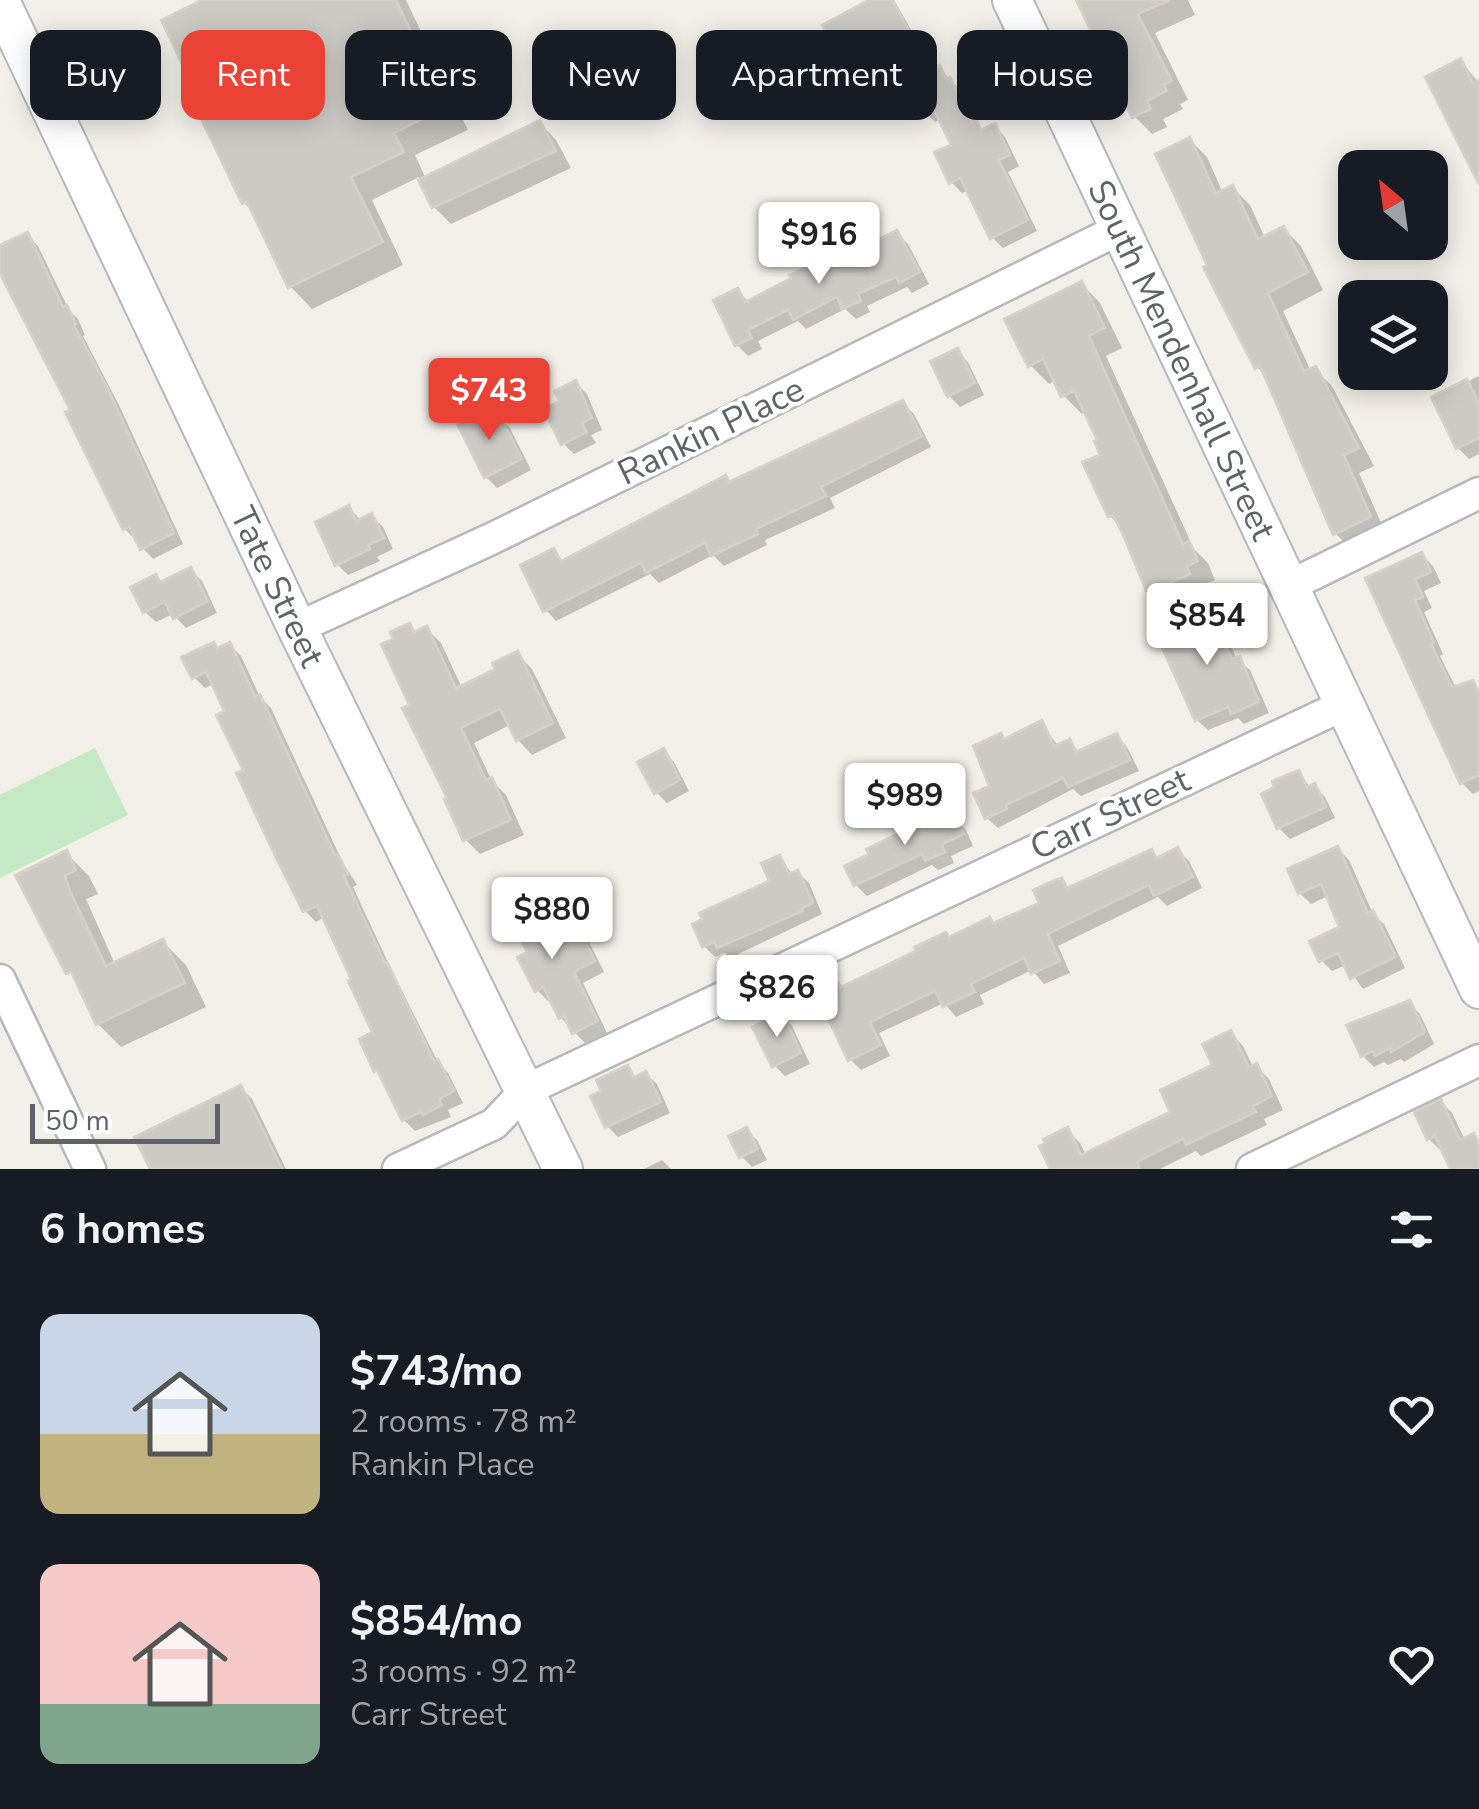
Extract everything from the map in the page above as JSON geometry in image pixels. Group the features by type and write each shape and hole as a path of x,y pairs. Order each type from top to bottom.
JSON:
{"street":[{"name":"Tate Street","path":"0,0 297,628 564,1169"},
{"name":"South Mendenhall Street","path":"1012,0 1479,989"},
{"name":"Rankin Place","path":"297,628 491,540 1122,228"},
{"path":"1289,586 1479,493"},
{"name":"Carr Street","path":"398,1169 494,1124 526,1090 1346,704"},
{"path":"0,980 90,1169"},
{"path":"1252,1169 1479,1060"}],"green space":[{"path":"95,748 128,815 0,878 0,795"}],"building":[{"path":"202,0 396,0 410,30 345,30 345,120 420,120 394,133 404,152 351,177 383,242 288,288 202,120 325,120 325,30 181,30 181,62 161,20"},
{"path":"869,0 893,0 908,30 825,30 822,25"},
{"path":"1076,0 1170,0 1138,14 1172,81 1164,85 1167,91 1147,101 1151,109 1132,118 1128,110 1128,30 1090,30"},
{"path":"1461,58 1473,83 1479,80 1479,185 1425,77"},
{"path":"940,65 946,79 950,77 957,92 957,120 977,120 981,130 995,123 1010,155 999,160 1028,220 990,239 960,178 949,184 934,152 951,145 937,116"},
{"path":"540,120 556,151 432,208 418,180"},
{"path":"1190,137 1216,193 1233,185 1258,239 1284,226 1308,272 1268,293 1304,371 1316,366 1359,448 1344,455 1371,517 1333,535 1260,366 1255,369 1203,267 1207,265 1155,154"},
{"path":"897,230 920,272 899,283 896,277 858,294 861,301 842,309 837,297 793,320 788,310 748,330 752,338 735,346 713,300 738,288 745,302 791,278 789,275 837,254 841,263 879,245 877,240"},
{"path":"28,232 109,391 174,533 140,550 129,527 123,530 65,412 70,410 0,274 0,245"},
{"path":"1082,281 1105,328 1089,336 1183,544 1189,541 1198,561 1187,566 1190,574 1147,593 1124,537 1113,515 1108,517 1082,462 1100,455 1074,391 1061,397 1043,359 1028,367 1004,319"},
{"path":"958,348 975,383 947,397 930,361"},
{"path":"1467,379 1479,403 1479,438 1456,449 1431,397"},
{"path":"576,380 592,418 582,423 587,432 561,445 543,409 559,401 554,391"},
{"path":"903,400 922,436 821,487 826,496 756,529 758,534 711,556 705,543 646,573 641,563 543,612 520,565 554,548 561,561 726,475 729,482"},
{"path":"483,411 488,420 499,414 522,459 484,478 457,424"},
{"path":"349,505 356,521 372,513 384,538 335,566 315,522"},
{"path":"1422,552 1431,572 1415,579 1423,597 1415,600 1434,643 1431,644 1452,687 1473,680 1479,692 1479,775 1460,784 1365,578"},
{"path":"191,567 208,601 173,619 165,602 143,613 130,587 156,574 160,582"},
{"path":"1212,611 1232,659 1240,656 1259,702 1231,714 1228,707 1195,721 1156,634"},
{"path":"410,623 414,632 427,626 456,688 495,669 492,663 518,651 553,723 516,741 500,709 461,728 486,780 492,777 511,820 463,841 444,799 447,798 402,708 409,705 381,644 393,639 390,632"},
{"path":"214,642 217,648 230,642 255,696 260,694 335,855 338,854 348,874 344,876 385,963 434,1061 438,1059 454,1091 439,1099 442,1105 423,1115 421,1112 402,1121 377,1070 374,1072 359,1039 372,1032 348,981 351,979 317,906 303,912 275,856 236,773 243,770 216,715 224,711 206,672 192,679 181,657"},
{"path":"1042,720 1054,746 1070,739 1076,752 1117,733 1130,760 1068,787 1063,778 985,819 973,793 989,786 973,746 1001,733 1004,739"},
{"path":"664,748 680,780 654,794 637,762"},
{"path":"1299,770 1307,787 1315,783 1326,807 1277,829 1261,794 1274,787 1272,781"},
{"path":"927,815 932,827 955,816 964,834 942,844 945,852 925,861 922,854 854,886 844,866 869,854 866,849 910,828 908,823"},
{"path":"1338,846 1368,913 1373,910 1396,957 1350,979 1338,953 1319,962 1309,941 1339,927 1321,884 1298,894 1287,869"},
{"path":"1178,847 1193,877 1154,896 1149,885 1048,934 1060,961 1031,974 1024,958 971,984 975,992 943,1007 935,991 870,1022 881,1045 848,1061 816,993 838,982 841,987 946,932 949,937 990,917 993,923 1039,903 1033,890 1055,880 1062,878 1067,888 1152,849 1156,858"},
{"path":"67,850 76,870 65,876 70,891 106,966 163,939 185,983 96,1025 71,972 66,974 15,875"},
{"path":"780,855 789,874 798,870 813,903 717,948 714,942 702,947 692,924 702,919 699,913 769,881 761,863"},
{"path":"525,886 534,905 527,908 545,943 577,926 595,961 574,972 598,1021 572,1034 564,1016 559,1019 543,987 535,992 517,957 527,952 509,916 504,919 495,901"},
{"path":"1410,1000 1425,1032 1391,1052 1390,1048 1375,1056 1373,1051 1361,1057 1346,1025"},
{"path":"782,1012 801,1053 772,1067 752,1027"},
{"path":"1231,1030 1249,1067 1257,1063 1272,1096 1253,1106 1256,1112 1186,1145 1183,1139 1137,1162 1140,1169 1050,1169 1039,1146 1045,1143 1043,1139 1068,1127 1081,1155 1170,1112 1160,1090 1212,1065 1202,1044"},
{"path":"628,1065 634,1077 646,1071 661,1102 605,1128 590,1096 601,1091 596,1080"},
{"path":"241,1085 282,1169 150,1169 134,1137"},
{"path":"1441,1099 1460,1140 1474,1133 1479,1144 1479,1169 1450,1169 1435,1136 1427,1140 1414,1112"},
{"path":"747,1127 758,1149 739,1158 728,1136"}]}
